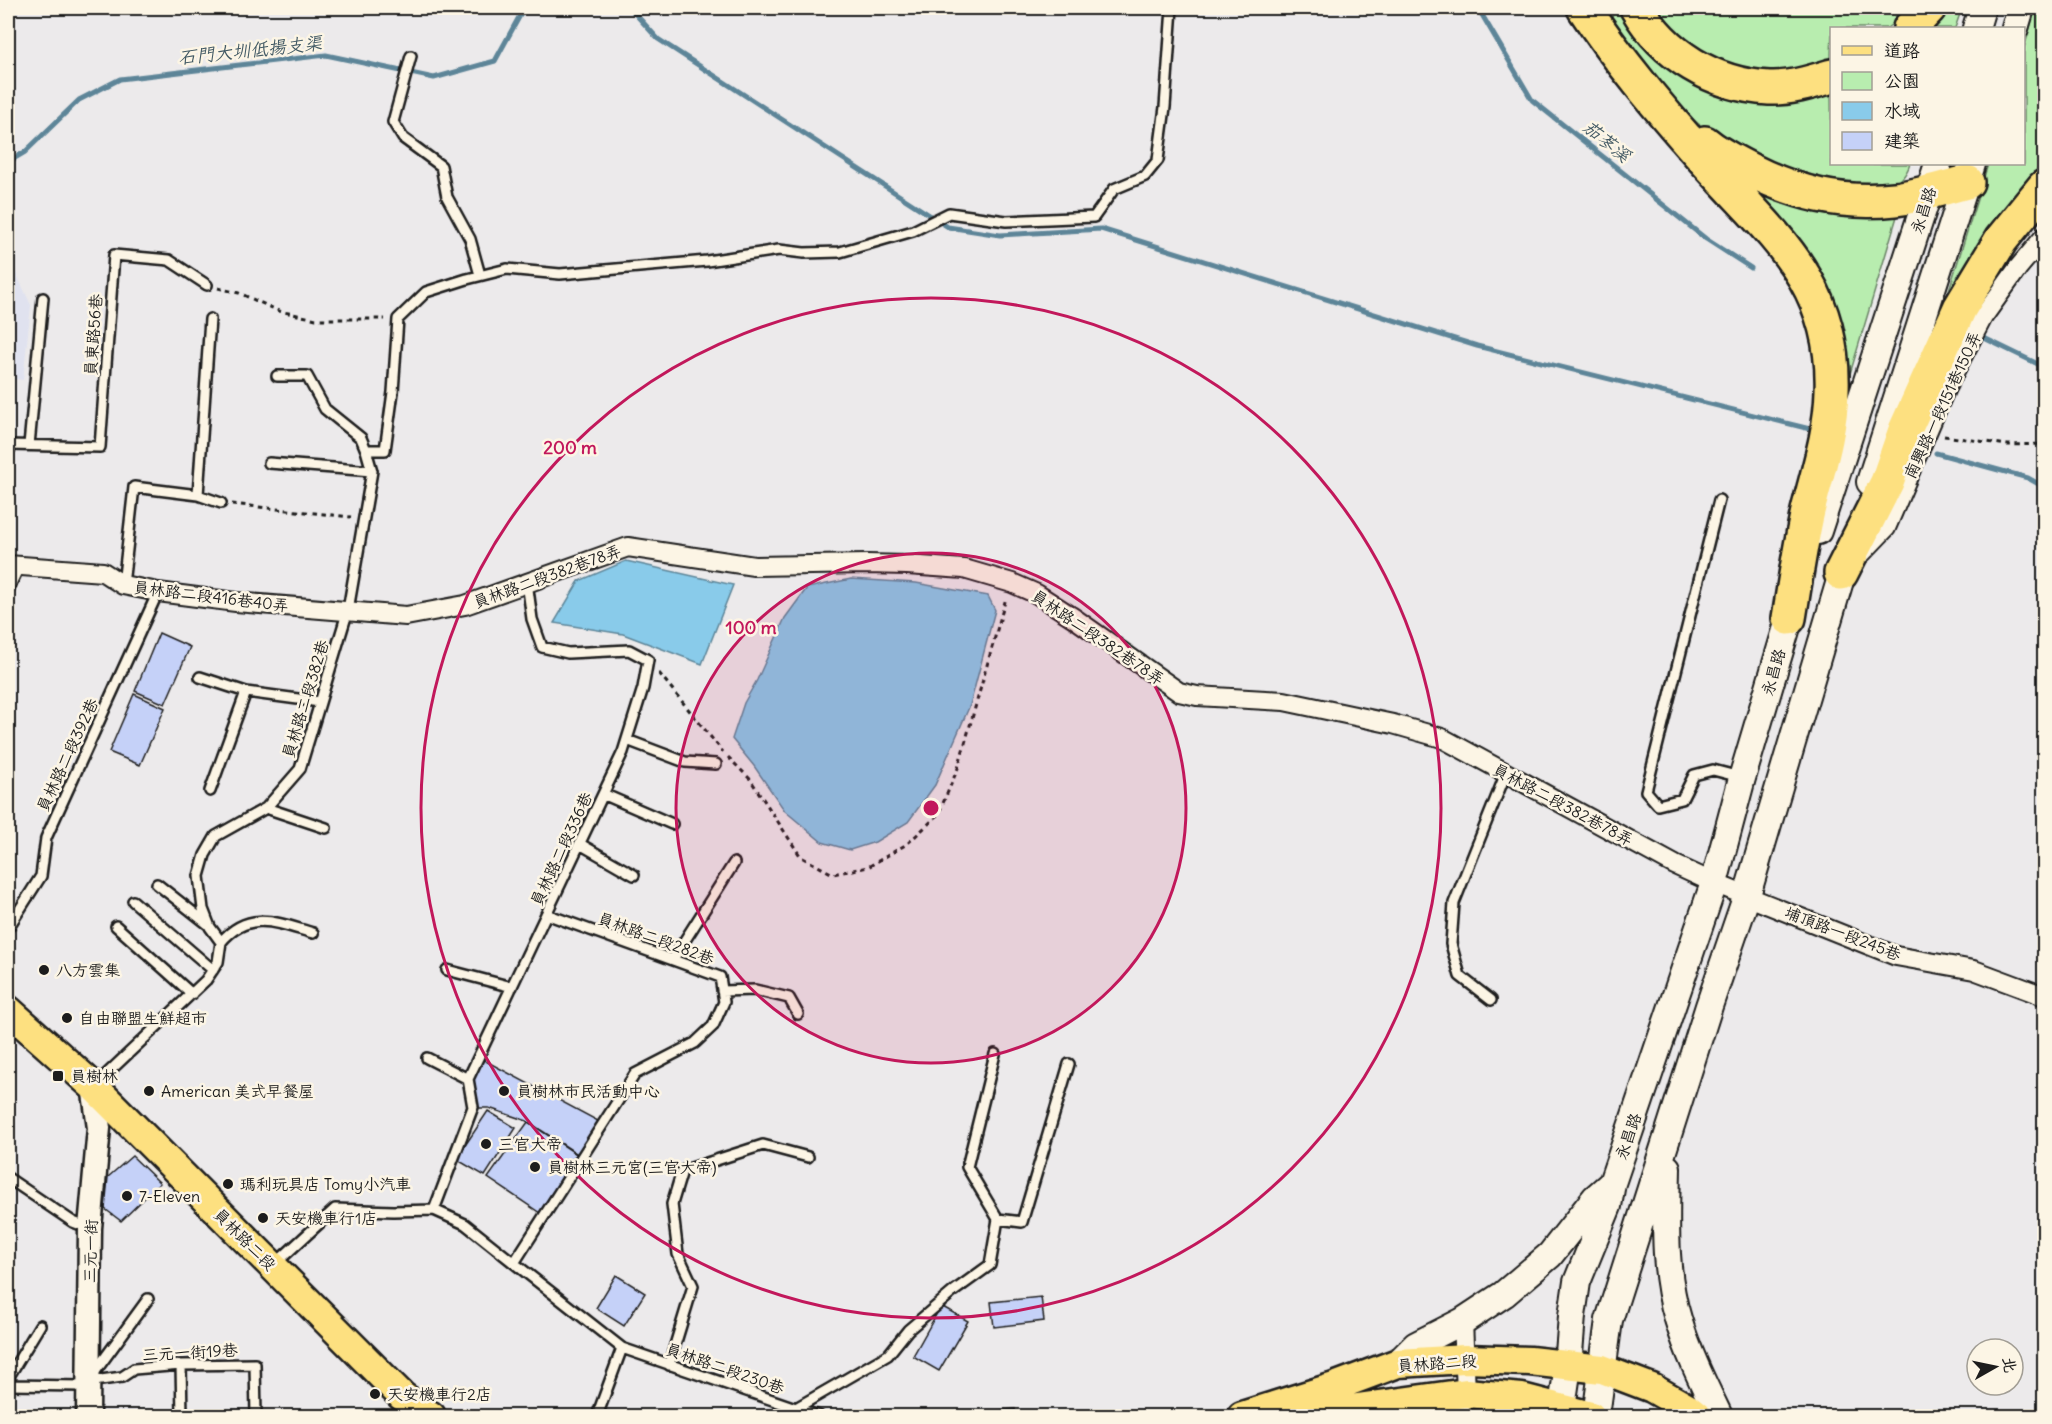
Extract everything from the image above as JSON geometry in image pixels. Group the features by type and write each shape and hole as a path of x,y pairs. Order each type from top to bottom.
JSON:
{"highway":[{"path":"1584,8 1651,99 1784,246 1804,274 1815,295 1825,323 1833,389 1830,426 1808,514 1789,618"},
{"path":"1637,8 1656,35 1683,59 1707,73 1740,84 1770,88 1806,84 1830,77"},
{"path":"1911,27 1929,8"},
{"path":"1651,99 1718,154 1777,183 1818,196 1856,200 1896,199 1934,177 1970,173"},
{"path":"1842,573 1887,482 1905,430 1960,308 2001,240 2044,188"}],"main road":[{"path":"1976,27 1982,8"},
{"path":"2015,27 2022,8"},
{"name":"永昌路","path":"1596,1416 1609,1320 1709,1006 1747,895 1842,573 1970,173"},
{"name":"永昌路","path":"1562,1407 1577,1281 1608,1206 1612,1183 1714,883 1789,618 1934,177"},
{"name":"員林路二段","path":"8,1010 93,1086 402,1396 424,1415"},
{"path":"1668,1137 1665,1232 1669,1273 1678,1319 1697,1369 1719,1416"},
{"path":"1398,1363 1416,1345 1463,1321 1504,1294 1550,1255 1594,1198 1612,1183"},
{"name":"員林路二段","path":"1242,1416 1334,1387 1398,1363 1465,1359 1530,1361 1602,1369 1652,1388 1697,1416"},
{"name":"員林路二段","path":"1305,1416 1461,1405 1522,1398 1591,1416"}],"street":[{"name":"南興路一段151巷150弄","path":"1842,573 1886,528 1946,388 1983,317 2018,268 2044,237"},
{"name":"員林路二段382巷78弄","path":"348,610 406,616 465,605 628,547 754,566 867,564 964,569 1012,583 1037,594 1179,692 1197,696 1284,701 1394,724 1442,738 1675,865 1714,883"},
{"name":"員林路二段416巷40弄","path":"13,566 102,572 123,585 158,592 236,602 348,610"},
{"name":"埔頂路一段245巷","path":"1714,883 1896,956 1974,970 2044,996"},
{"name":"三元一街","path":"88,1416 90,1228 99,1128 93,1086"},
{"path":"1461,1405 1465,1359 1463,1321"}],"lane":[{"path":"277,376 307,376 326,409 361,438 366,450 385,450 393,392 398,319 426,292 507,269 560,274 707,261 779,250 804,253 840,252 913,231 949,213 1006,221 1094,217 1114,189 1145,176 1158,160 1165,107 1172,8"},
{"path":"411,56 393,122 403,138 441,166 447,197 470,239 480,275"},
{"name":"員東路56巷","path":"8,445 100,447 114,255 169,260 207,285"},
{"path":"29,445 43,298"},
{"path":"198,495 210,320"},
{"name":"員林路二段382巷","path":"221,942 210,927 203,909 199,876 205,855 216,836 266,808 300,769 348,610 372,471 366,450"},
{"path":"269,463 372,471"},
{"path":"123,585 134,487 198,495 221,503"},
{"path":"1719,500 1646,791 1658,805 1682,798 1694,775 1713,770 1742,778"},
{"path":"8,590 13,566"},
{"path":"527,582 532,619 542,647 568,653 629,650 648,660"},
{"name":"員林路二段392巷","path":"8,928 41,876 46,838 158,592"},
{"name":"員林路二段336巷","path":"468,1079 627,740 643,688 648,660"},
{"path":"200,677 246,692 320,702"},
{"path":"210,791 246,692"},
{"path":"627,740 685,762 716,764"},
{"path":"1491,999 1460,976 1451,944 1454,903 1506,773"},
{"path":"603,794 672,824"},
{"path":"266,808 326,828"},
{"path":"580,844 634,875"},
{"path":"673,959 734,863"},
{"path":"156,884 210,927"},
{"path":"133,902 213,970"},
{"name":"員林路二段282巷","path":"546,914 720,977 722,991"},
{"path":"93,1086 206,980 218,962 221,942 231,929 243,924 272,921 314,933"},
{"path":"116,927 192,994"},
{"path":"447,970 512,987"},
{"path":"514,1263 635,1074 695,1043 713,1026 724,1002 722,991 755,990 789,998 798,1014"},
{"path":"796,1408 888,1355 908,1330 954,1291 990,1265 998,1219 967,1167 995,1054"},
{"path":"427,1058 468,1079 473,1107 435,1210"},
{"path":"998,1219 1022,1222 1069,1064"},
{"path":"669,1365 693,1286 678,1254 672,1204 682,1171 763,1145 808,1158"},
{"path":"8,1178 73,1222 90,1228"},
{"path":"272,1266 335,1209 435,1210 465,1224 622,1348 597,1416"},
{"name":"三元一街19巷","path":"87,1382 148,1299"},
{"path":"8,1378 40,1325"},
{"name":"員林路二段230巷","path":"622,1348 819,1416"},
{"name":"三元一街19巷","path":"87,1382 122,1377 134,1369 181,1365 255,1364 256,1416"},
{"path":"181,1365 182,1416"},
{"path":"8,1385 82,1386 87,1382"}],"path":[{"path":"207,285 239,293 279,311 316,320 398,319"},
{"path":"1928,434 2008,446 2044,444"},
{"path":"221,503 364,518"},
{"path":"648,660 717,745 750,779 801,857 833,874 868,867 907,844 938,815 958,768 1012,583"}],"shaded area":[{"path":"8,256 31,305 23,380 8,378"}],"green space":[{"path":"1603,8 1623,8 1637,36 1679,75 1718,91 1830,90 1830,165 1910,165 1901,180 1880,187 1808,178 1750,157 1715,137 1696,122 1661,87"},
{"path":"1653,8 1913,8 1888,27 1830,27 1830,58 1808,68 1769,72 1740,70 1680,42"},
{"path":"1947,8 1962,8 1955,27 1928,27"},
{"path":"2036,8 2044,8 2044,166 2018,196 1941,316 1988,165 2025,165 2025,45"},
{"path":"1764,194 1898,213 1841,404 1759,202"}],"water":[{"path":"626,561 733,585 702,664 623,634 554,623 579,581"},
{"path":"851,579 916,583 988,596 995,610 970,705 935,785 908,822 875,842 850,850 822,842 785,811 732,739 744,703 785,618 807,588"}],"building":[{"path":"159,633 190,647 165,704 135,691"},
{"path":"134,694 165,708 140,765 109,752"},
{"path":"482,1059 600,1122 582,1157 527,1121 489,1108 478,1108 472,1081"},
{"name":"三官大帝","path":"488,1111 516,1128 485,1176 456,1159"},
{"name":"員樹林三元宮(三官大帝)","path":"528,1122 581,1157 543,1215 488,1178"},
{"name":"7-Eleven","path":"132,1156 160,1183 121,1221 105,1209 108,1177"},
{"path":"616,1275 645,1293 624,1326 596,1308"},
{"path":"1041,1297 1044,1321 994,1327 991,1302"},
{"path":"941,1306 968,1321 939,1371 913,1356"},
{"path":"1015,1409 1016,1416 940,1416"}],"waterway":[{"name":"石門大圳低揚支渠","path":"8,162 25,152 79,100 120,79 326,55 434,78 495,61 524,8"},
{"path":"630,8 658,39 948,227 1000,235 1101,229 1477,346 1810,429"},
{"name":"茄苳溪","path":"1478,8 1532,100 1706,239 1751,268"},
{"name":"茄苳溪","path":"1982,337 2044,367"},
{"path":"1936,453 2028,478 2044,487"}],"place":[{"name":"八方雲集","path":"44,970"},
{"name":"自由聯盟生鮮超市","path":"67,1018"},
{"name":"員樹林","path":"58,1076"},
{"name":"American 美式早餐屋","path":"149,1091"},
{"name":"員樹林市民活動中心","path":"504,1091"},
{"name":"三官大帝","path":"486,1144"},
{"name":"員樹林三元宮(三官大帝)","path":"535,1167"},
{"name":"瑪利玩具店 Tomy小汽車","path":"228,1184"},
{"name":"7-Eleven","path":"127,1196"},
{"name":"天安機車行1店","path":"263,1218"},
{"name":"天安機車行2店","path":"375,1394"}]}
